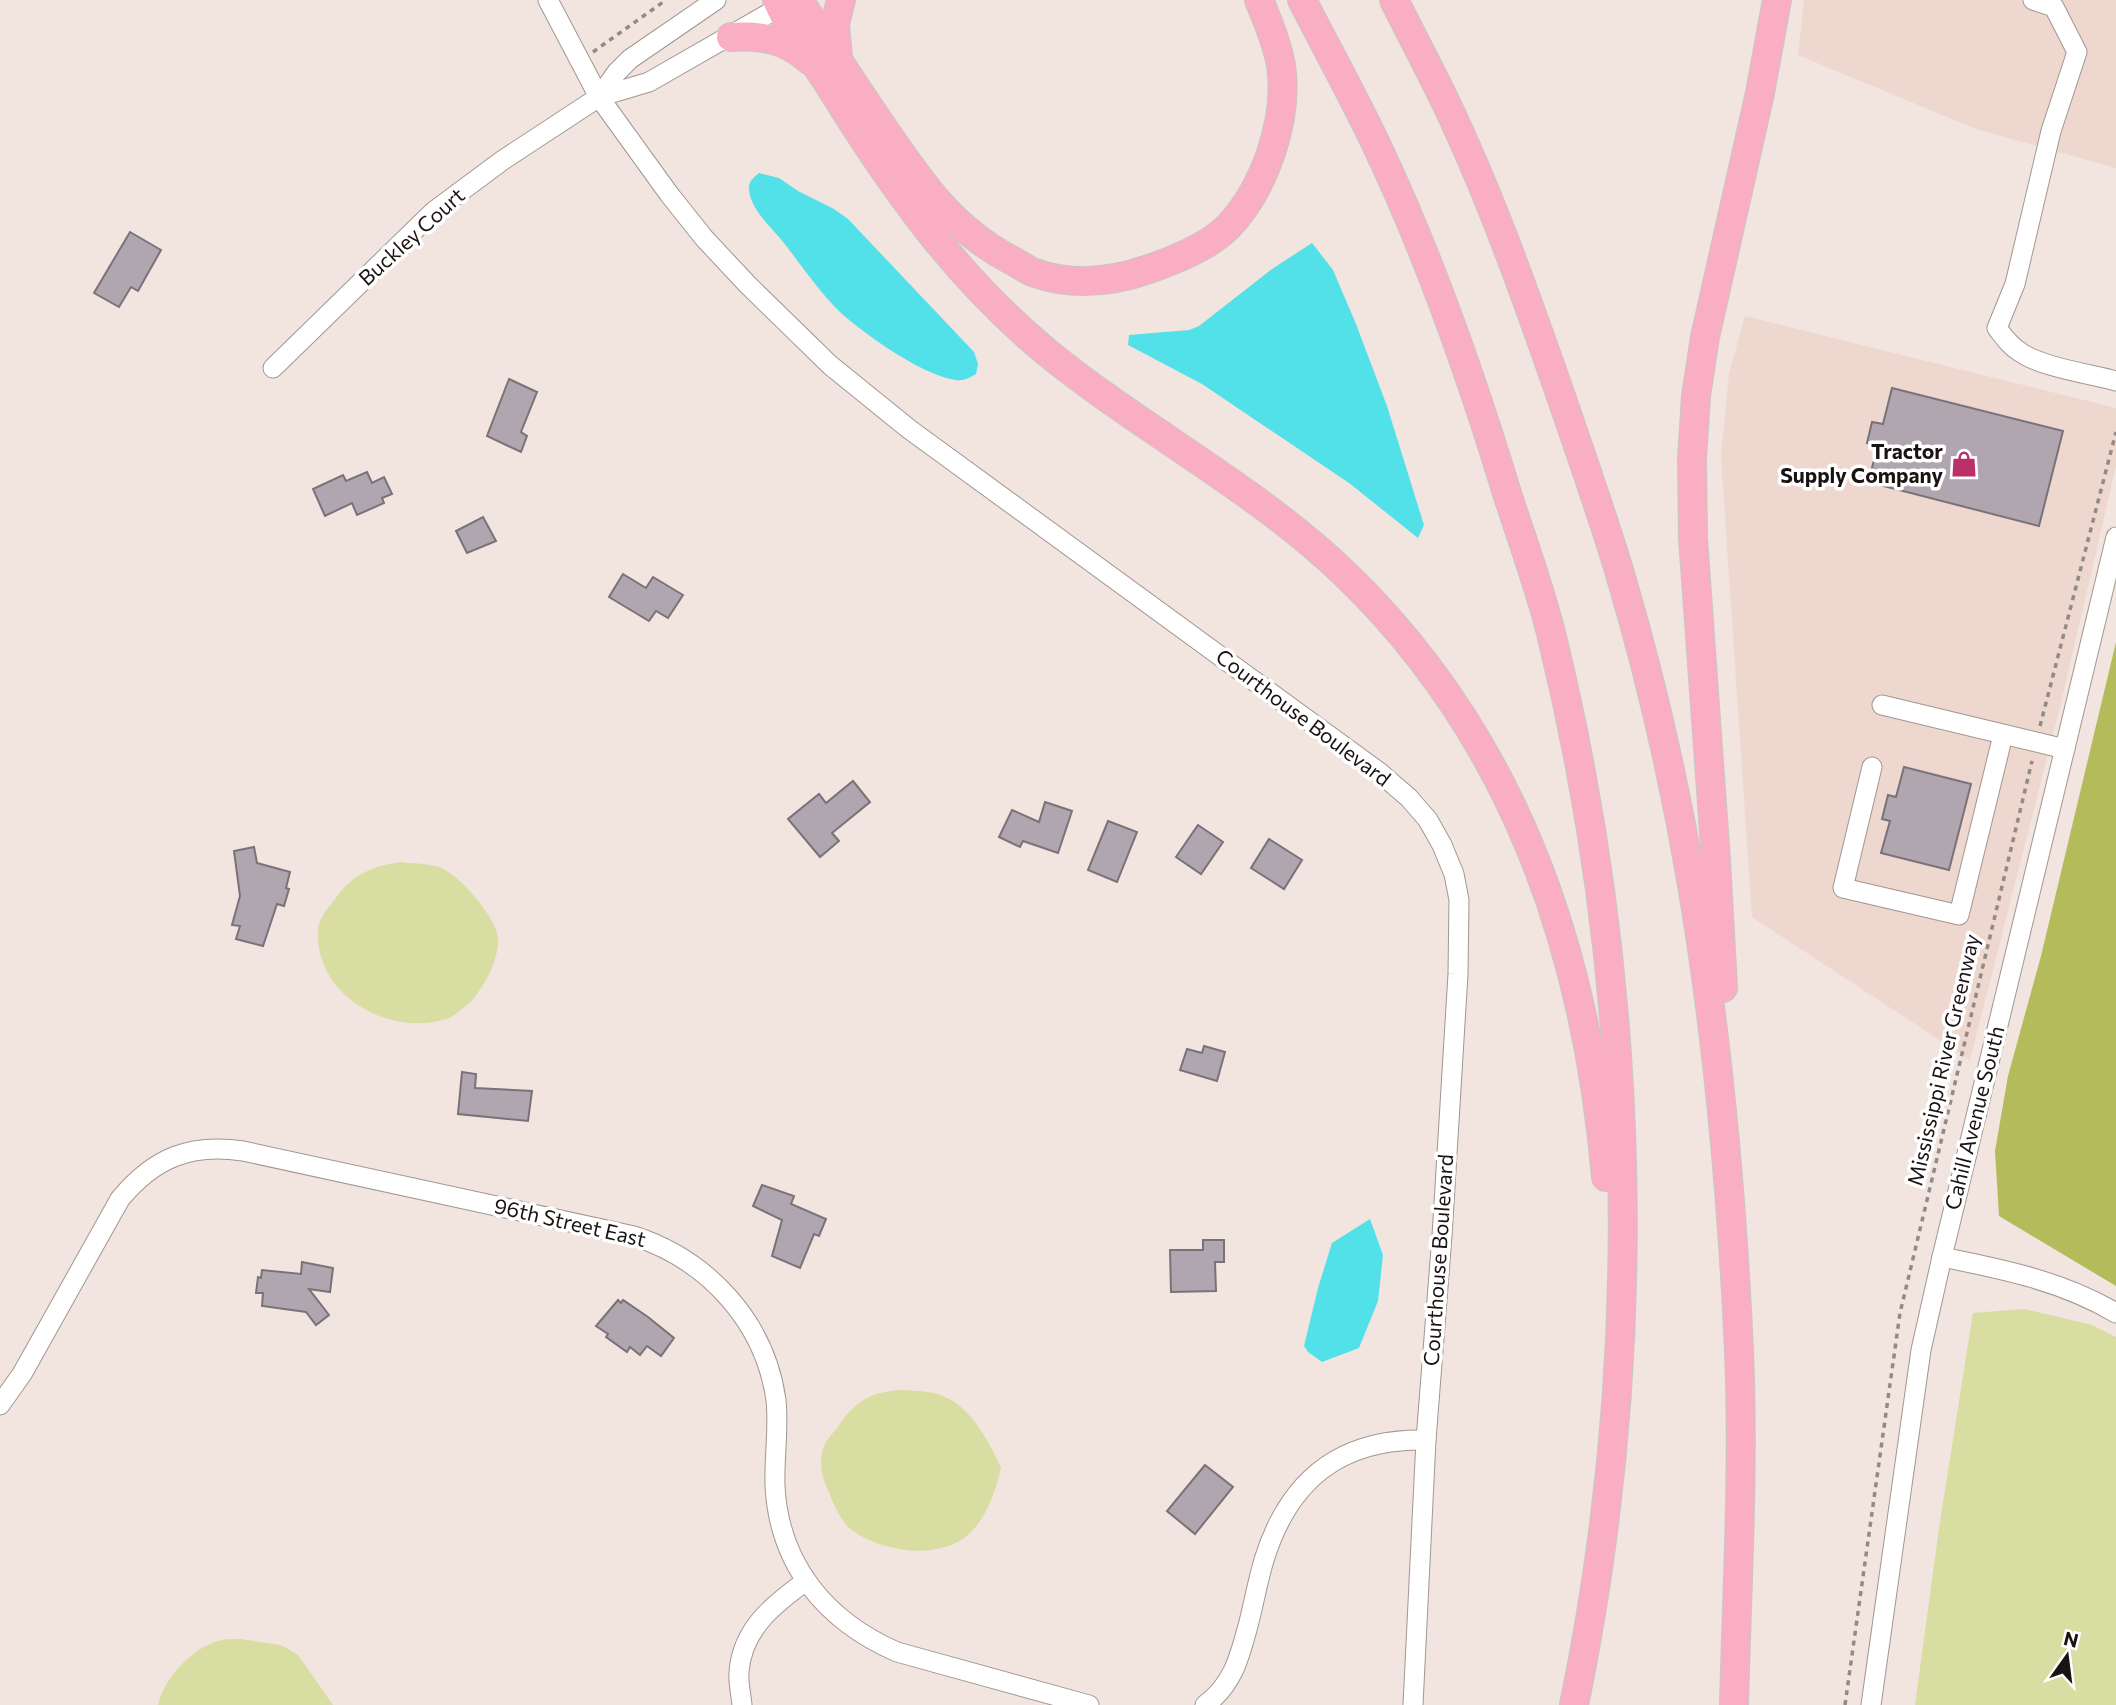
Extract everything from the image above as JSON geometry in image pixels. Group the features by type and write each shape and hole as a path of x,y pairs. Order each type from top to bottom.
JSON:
{"highway":[{"path":"829,66 836,13 841,0"},
{"path":"786,2 829,66 941,207 969,234 1035,272 1079,282 1126,277 1183,257 1227,229 1253,195 1273,148 1282,101 1281,66 1271,29 1259,0"},
{"path":"1302,0 1376,143 1425,259 1492,443 1552,641 1568,708 1603,902 1612,979 1622,1156 1619,1343 1605,1520 1574,1705"},
{"path":"1394,0 1447,105 1498,225 1574,434 1621,578 1668,764 1692,885 1721,1105 1730,1214 1740,1409 1734,1705"},
{"path":"1730,1214 1727,1064 1716,860 1693,538 1692,459 1696,396 1705,337 1760,93 1777,0"},
{"path":"731,37 751,36 782,41 829,66 887,175 932,236 986,295 1049,354 1282,520 1343,572 1395,627 1437,678 1505,789 1530,845 1568,954 1599,1117 1619,1343"}],"street":[{"name":"Courthouse Boulevard","path":"548,0 599,97 669,194 704,238 748,285 830,365 909,429 1379,772 1409,798 1428,820 1442,845 1454,874 1459,900 1459,926 1442,1236 1426,1440 1413,1705"},
{"path":"599,97 630,59 716,0"},
{"path":"2032,0 2054,7 2077,52 2051,131 2015,284 1997,328 2011,346 2023,354 2116,381"},
{"path":"599,97 649,82 731,37 786,2"},
{"name":"Buckley Court","path":"273,368 433,212 503,160 599,97"},
{"name":"Cahill Avenue South","path":"1871,1705 1922,1350 1942,1257 2116,537"},
{"path":"1882,705 2065,749"},
{"path":"1872,767 1843,888 1959,915 2003,735"},
{"name":"96th Street East","path":"0,1405 19,1380 120,1199 154,1166 188,1152 225,1148 243,1151 617,1231 658,1244 703,1271 728,1296 751,1328 766,1360 775,1398 778,1437 775,1483 778,1514 789,1549 806,1581 838,1618 868,1638 897,1652 1089,1705"},
{"path":"1942,1257 2046,1281 2081,1294 2116,1312"},
{"path":"1205,1705 1220,1693 1234,1672 1273,1536 1287,1509 1306,1485 1340,1456 1353,1450 1398,1440 1426,1440"},
{"path":"742,1705 739,1673 743,1652 753,1631 773,1605 806,1581"}],"path":[{"path":"579,61 666,0"},
{"name":"Mississippi River Greenway","path":"1845,1705 1900,1313 2036,743 2116,432"}],"shaded area":[{"path":"1804,0 2116,0 2116,168 1976,129 1798,55"},
{"path":"1745,316 2116,408 2116,466 2060,707 1970,1060 1752,917 1721,457 1729,374"}],"green space":[{"path":"2116,642 2116,1286 1999,1216 1995,1151 2008,1076 2041,956"},
{"path":"401,862 434,866 451,874 482,906 497,933 497,951 485,981 468,1004 446,1019 424,1023 402,1022 380,1016 360,1006 342,992 329,975 320,954 320,922 342,890 364,873"},
{"path":"2025,1309 2092,1325 2116,1337 2116,1705 1915,1705 1939,1528 1973,1313"},
{"path":"904,1390 938,1394 962,1408 985,1437 1001,1468 993,1495 980,1520 969,1534 942,1548 895,1548 853,1531 838,1512 823,1475 821,1460 824,1446 851,1410 874,1395"},
{"path":"241,1639 281,1645 298,1655 333,1705 158,1705 166,1685 189,1658 218,1641"}],"water":[{"path":"759,173 779,178 848,219 974,352 978,364 976,374 964,380 956,380 927,371 880,343 841,313 818,288 754,205 749,185"},
{"path":"1312,243 1333,270 1387,406 1424,525 1418,538 1349,483 1202,384 1128,345 1129,335 1189,330 1199,326 1272,269"},
{"path":"1370,1219 1383,1255 1378,1301 1359,1348 1322,1362 1304,1346 1332,1243"}],"building":[{"path":"130,232 161,250 138,291 131,287 119,307 94,293"},
{"path":"509,379 537,392 521,432 527,436 521,452 487,436"},
{"name":"Tractor Supply Company","path":"1892,388 2063,431 2039,526 1868,482 1878,446 1867,443 1872,422 1883,424"},
{"path":"367,472 372,483 384,477 392,494 382,498 384,503 357,515 352,503 325,516 313,489 343,475 346,481"},
{"path":"483,517 496,541 467,553 456,531"},
{"path":"623,574 646,588 653,577 683,595 668,618 656,611 649,621 609,597"},
{"path":"1904,767 1971,784 1949,870 1881,853 1890,821 1882,819 1888,795 1896,797"},
{"path":"853,781 870,802 832,833 839,841 820,857 788,819 819,794 826,803"},
{"path":"1045,802 1072,811 1058,853 1023,841 1020,847 999,837 1012,810 1039,822"},
{"path":"1108,821 1137,832 1117,882 1088,870"},
{"path":"1198,825 1223,842 1201,874 1176,857"},
{"path":"1269,839 1302,860 1284,889 1251,868"},
{"path":"254,847 257,863 290,872 284,906 277,904 263,946 236,939 240,926 232,925 240,896 234,851"},
{"path":"1204,1046 1225,1052 1217,1081 1180,1070 1187,1049 1202,1053"},
{"path":"462,1072 476,1074 475,1088 532,1091 528,1121 458,1114"},
{"path":"762,1185 794,1196 791,1204 826,1219 819,1236 814,1234 800,1268 772,1256 782,1220 753,1206"},
{"path":"1203,1240 1224,1240 1224,1262 1215,1262 1216,1291 1171,1292 1170,1250 1203,1250"},
{"path":"302,1262 333,1268 330,1292 309,1289 329,1315 316,1325 306,1312 262,1306 263,1293 256,1293 258,1277 261,1278 262,1270 301,1274"},
{"path":"618,1300 621,1303 623,1300 674,1338 661,1356 647,1346 640,1355 630,1347 627,1352 596,1326"},
{"path":"1205,1465 1233,1487 1195,1534 1167,1511"}],"place":[{"name":"Tractor Supply Company","path":"1964,464"}]}
